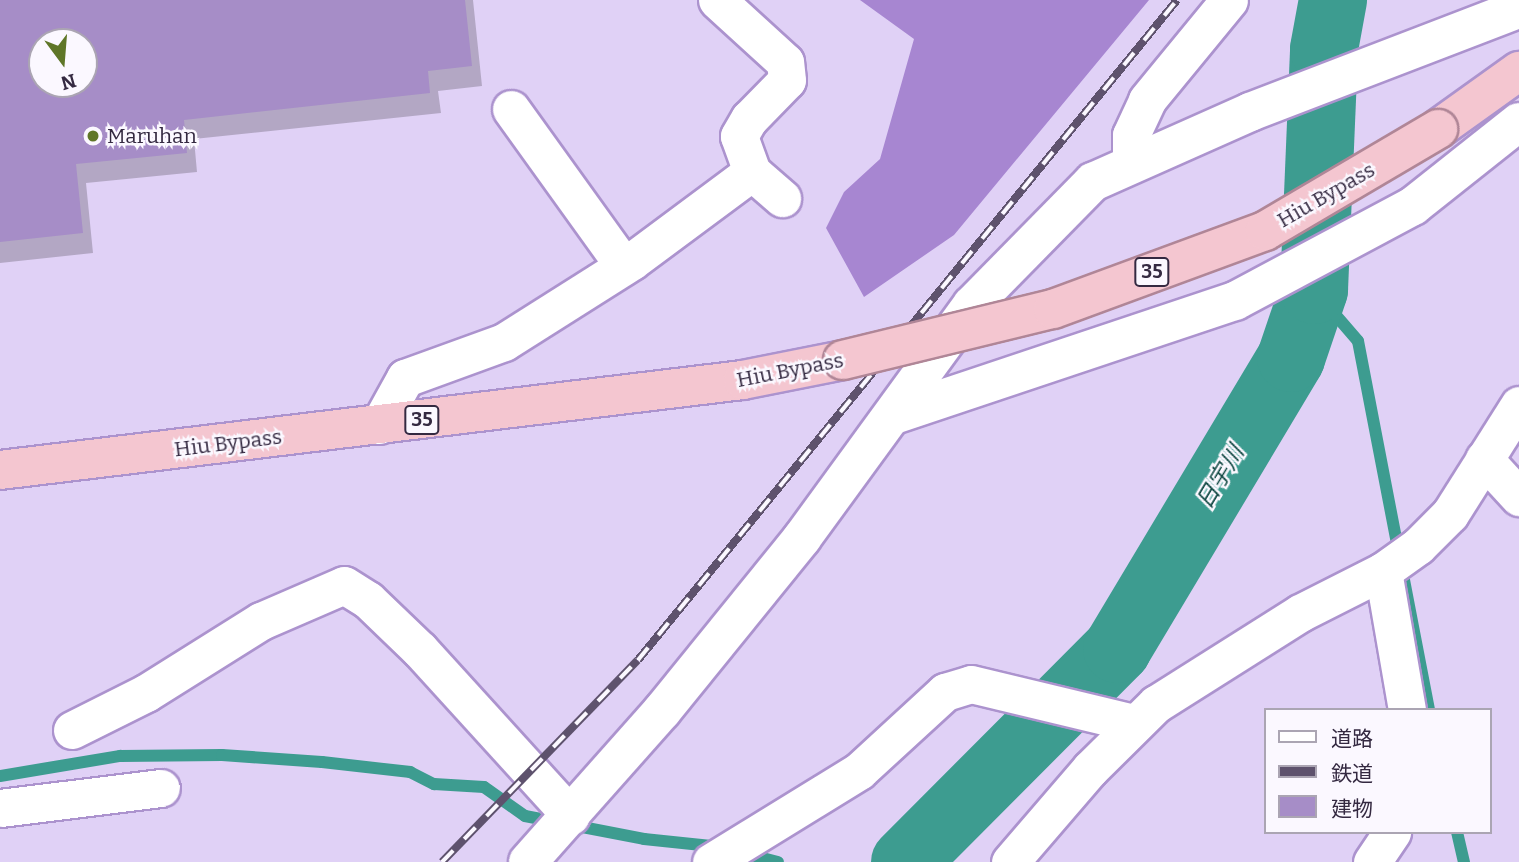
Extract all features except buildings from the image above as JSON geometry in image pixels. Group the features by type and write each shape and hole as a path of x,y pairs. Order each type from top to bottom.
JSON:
{"highway":[{"name":"Hiu Bypass","path":"0,470 743,380 843,360 1054,309 1265,230 1438,129 1519,71"}],"street":[{"path":"717,0 785,62 787,80 749,119 739,136 752,172 782,198"},
{"path":"1131,163 1131,135 1147,100 1176,59 1229,0"},
{"path":"72,730 137,699 261,621 344,585 393,622 552,836 803,538 972,305 1093,182 1250,112 1463,27 1519,9"},
{"path":"511,108 624,266"},
{"path":"894,415 1235,301 1325,257 1413,206 1518,123"},
{"path":"379,425 405,378 504,342 624,266 752,172"},
{"path":"1010,862 1125,721 1300,613 1384,570 1418,546 1450,514 1519,405"},
{"path":"1484,459 1519,497"},
{"path":"1384,570 1407,708"},
{"path":"724,855 859,771 945,692 971,684 1125,721"},
{"path":"0,808 161,788"},
{"path":"1372,862 1391,834"}],"shaded area":[{"path":"860,0 1149,0 954,235 864,297 826,228 844,192 880,159 914,39"}],"waterway":[{"name":"日宇川","path":"905,862 1117,649 1291,358 1314,290 1324,49 1333,0"},
{"path":"1314,290 1358,341 1429,708"},
{"path":"0,776 120,756 222,755 322,762 410,772 434,784 484,787 525,816 644,839 721,847"},
{"path":"1457,834 1464,862"},
{"path":"742,853 778,862"}],"railway":[{"path":"442,862 638,660 1177,0"}],"place":[{"name":"Maruhan","path":"93,136"}]}
